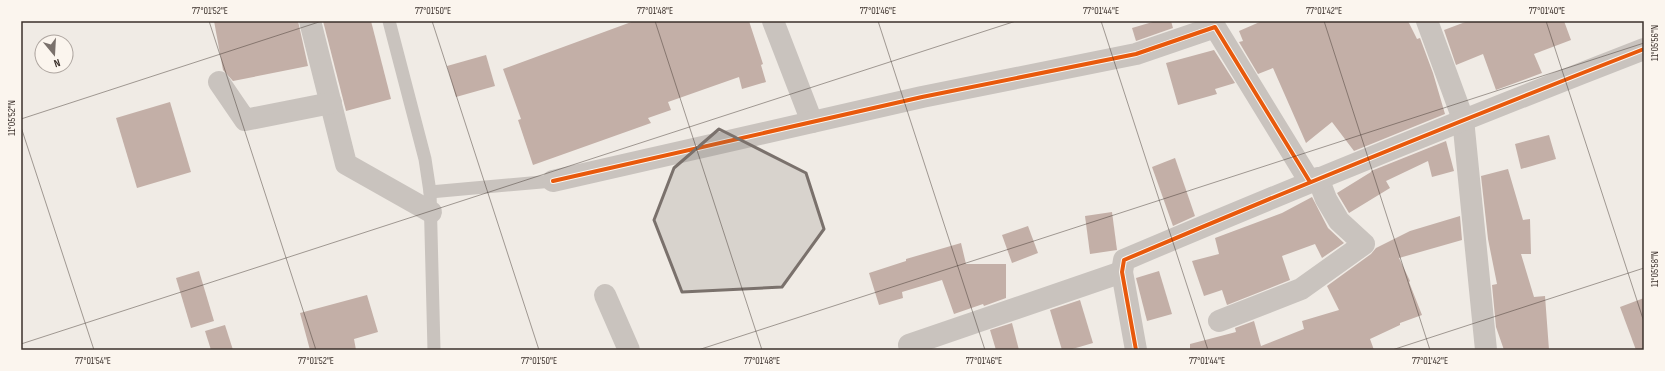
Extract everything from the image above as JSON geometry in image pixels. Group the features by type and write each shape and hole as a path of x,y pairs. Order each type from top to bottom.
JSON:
{"street":[{"path":"310,21 346,164 430,202"},
{"path":"773,21 812,122"},
{"path":"1427,21 1463,119 1486,350"},
{"path":"553,181 922,97 1136,54 1216,23 1339,221 1364,244 1301,289 1219,321"},
{"path":"1136,350 1122,272 1124,260 1463,119 1644,49"},
{"path":"219,82 245,120 331,103"},
{"path":"909,345 1122,272"},
{"path":"605,295 629,350"}],"lane":[{"path":"389,21 425,158 430,202 434,350"},
{"path":"430,202 553,181"}],"highlighted area":[{"path":"719,129 806,173 824,229 782,287 682,292 654,220 674,168"}],"building":[{"path":"214,21 298,21 308,66 233,81 223,70"},
{"path":"323,21 371,21 391,99 346,111"},
{"path":"634,21 749,21 763,64 761,65 766,82 742,89 739,77 668,102 671,110 648,118 651,123 533,165 518,120 521,119 503,69"},
{"path":"1156,21 1171,21 1173,28 1136,41 1132,28"},
{"path":"1262,21 1408,21 1417,39 1420,38 1433,73 1445,114 1354,151 1332,122 1306,143 1273,68 1258,74 1239,42 1243,41 1239,31"},
{"path":"1468,21 1564,21 1571,40 1534,54 1542,73 1496,90 1483,54 1456,65 1444,30"},
{"path":"1214,50 1235,83 1215,89 1217,94 1178,105 1166,63"},
{"path":"486,55 495,86 456,97 447,66"},
{"path":"170,102 191,172 137,188 116,118"},
{"path":"1549,135 1556,159 1521,169 1515,144"},
{"path":"1446,141 1454,171 1432,177 1428,161 1386,181 1390,188 1349,213 1337,193 1371,171"},
{"path":"1175,158 1195,216 1173,226 1152,167"},
{"path":"1508,169 1523,220 1530,219 1531,254 1521,254 1534,297 1545,296 1549,350 1504,350 1496,327 1492,285 1497,284 1488,239 1481,176"},
{"path":"1312,197 1328,228 1344,243 1322,258 1315,244 1282,256 1290,280 1227,305 1222,290 1204,296 1192,261 1219,254 1215,238 1282,213"},
{"path":"1112,212 1117,250 1090,254 1085,216"},
{"path":"1460,216 1462,240 1399,258 1410,281 1409,282 1422,315 1400,323 1400,325 1370,339 1374,350 1190,350 1190,344 1236,332 1235,328 1254,321 1261,346 1304,329 1302,321 1339,310 1327,286 1371,254 1376,248 1410,231"},
{"path":"1028,226 1038,253 1012,263 1002,235"},
{"path":"961,243 966,264 1006,264 1006,298 954,314 942,280 902,292 903,298 879,305 869,273 906,261 906,259"},
{"path":"199,271 214,321 191,328 176,278"},
{"path":"1159,271 1172,314 1147,321 1136,278"},
{"path":"367,295 378,332 354,339 356,350 310,350 300,313"},
{"path":"1644,298 1644,350 1636,350 1620,307"},
{"path":"1080,300 1093,343 1069,350 1062,350 1050,310"},
{"path":"1012,323 1019,350 996,350 990,330"},
{"path":"225,325 233,350 211,350 205,331"}],"cycle path":[{"path":"553,181 922,97 1136,54 1215,27 1310,182"},
{"path":"1136,350 1122,272 1124,260 1513,100 1644,49"}]}
